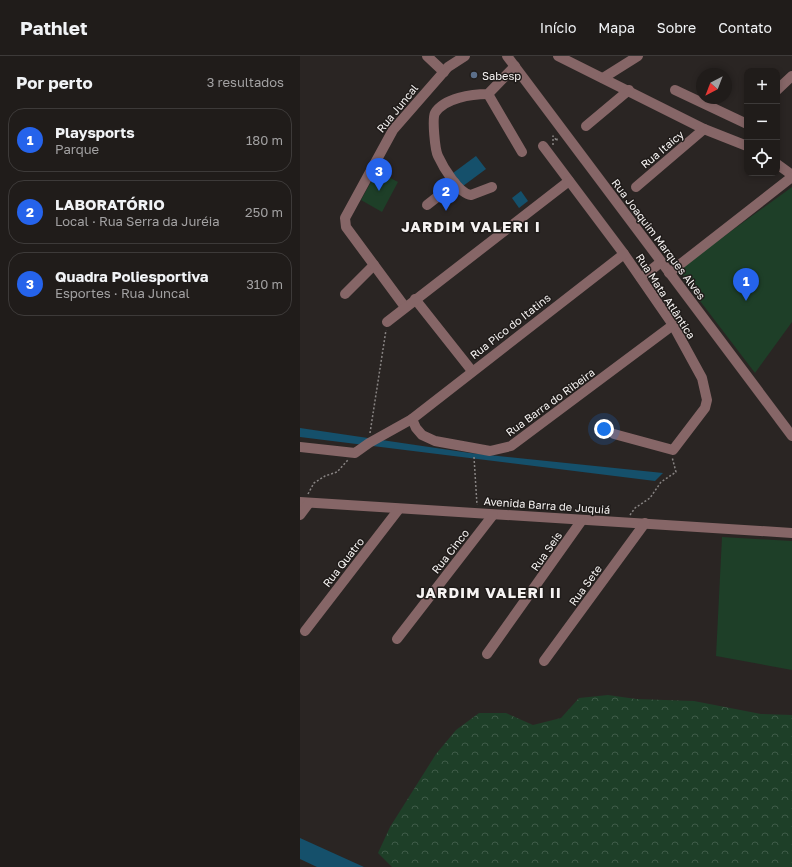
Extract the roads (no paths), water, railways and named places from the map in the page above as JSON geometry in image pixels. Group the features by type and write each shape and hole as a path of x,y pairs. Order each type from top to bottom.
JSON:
{"street":[{"path":"427,56 444,72"},
{"name":"Rua Juncal","path":"405,307 346,227 346,213 393,130 444,72 455,62 465,56"},
{"name":"Rua Joaquim Marques Alves","path":"507,56 792,436"},
{"path":"558,56 629,90 704,129 744,145"},
{"path":"603,78 638,56"},
{"path":"492,187 468,194 462,192 436,152 434,115 438,109 459,97 475,94 488,94 515,66"},
{"path":"780,87 792,76"},
{"path":"586,126 629,90"},
{"path":"675,90 744,123"},
{"path":"488,94 522,152"},
{"name":"Rua Itaicy","path":"636,187 704,129"},
{"name":"Rua Mata Atlântica","path":"543,146 641,278 673,325 702,378 707,400 700,416 673,450 614,434"},
{"path":"669,274 792,176 780,166"},
{"path":"387,322 569,181"},
{"path":"427,205 455,183"},
{"name":"Rua Pico do Itatins","path":"300,447 355,453 369,443 412,419 624,254"},
{"path":"641,278 661,262"},
{"path":"345,294 374,265"},
{"path":"415,299 472,371"},
{"name":"Rua Barra do Ribeira","path":"412,419 416,428 422,434 435,441 490,451 511,446 673,325"},
{"path":"300,515 305,502"},
{"name":"Avenida Barra de Juquiá","path":"305,502 792,533"},
{"name":"Rua Quatro","path":"305,631 400,509"},
{"name":"Rua Cinco","path":"396,639 493,515"},
{"name":"Rua Seis","path":"487,654 582,520"},
{"name":"Rua Sete","path":"544,662 645,523"}],"water":[{"path":"476,156 486,169 463,186 453,173"},
{"path":"521,191 528,201 519,208 512,198"},
{"path":"300,428 470,453 663,473 655,481 300,437"},
{"path":"300,838 364,867 317,867 300,859"}],"place":[{"name":"Sabesp","path":"474,75"},
{"name":"Quadra Poliesportiva","path":"379,191"},
{"name":"LABORATÓRIO","path":"446,211"},
{"name":"Playsports","path":"746,301"}],"district":[{"name":"JARDIM VALERI I","path":"471,226"},
{"name":"JARDIM VALERI II","path":"489,592"}]}
